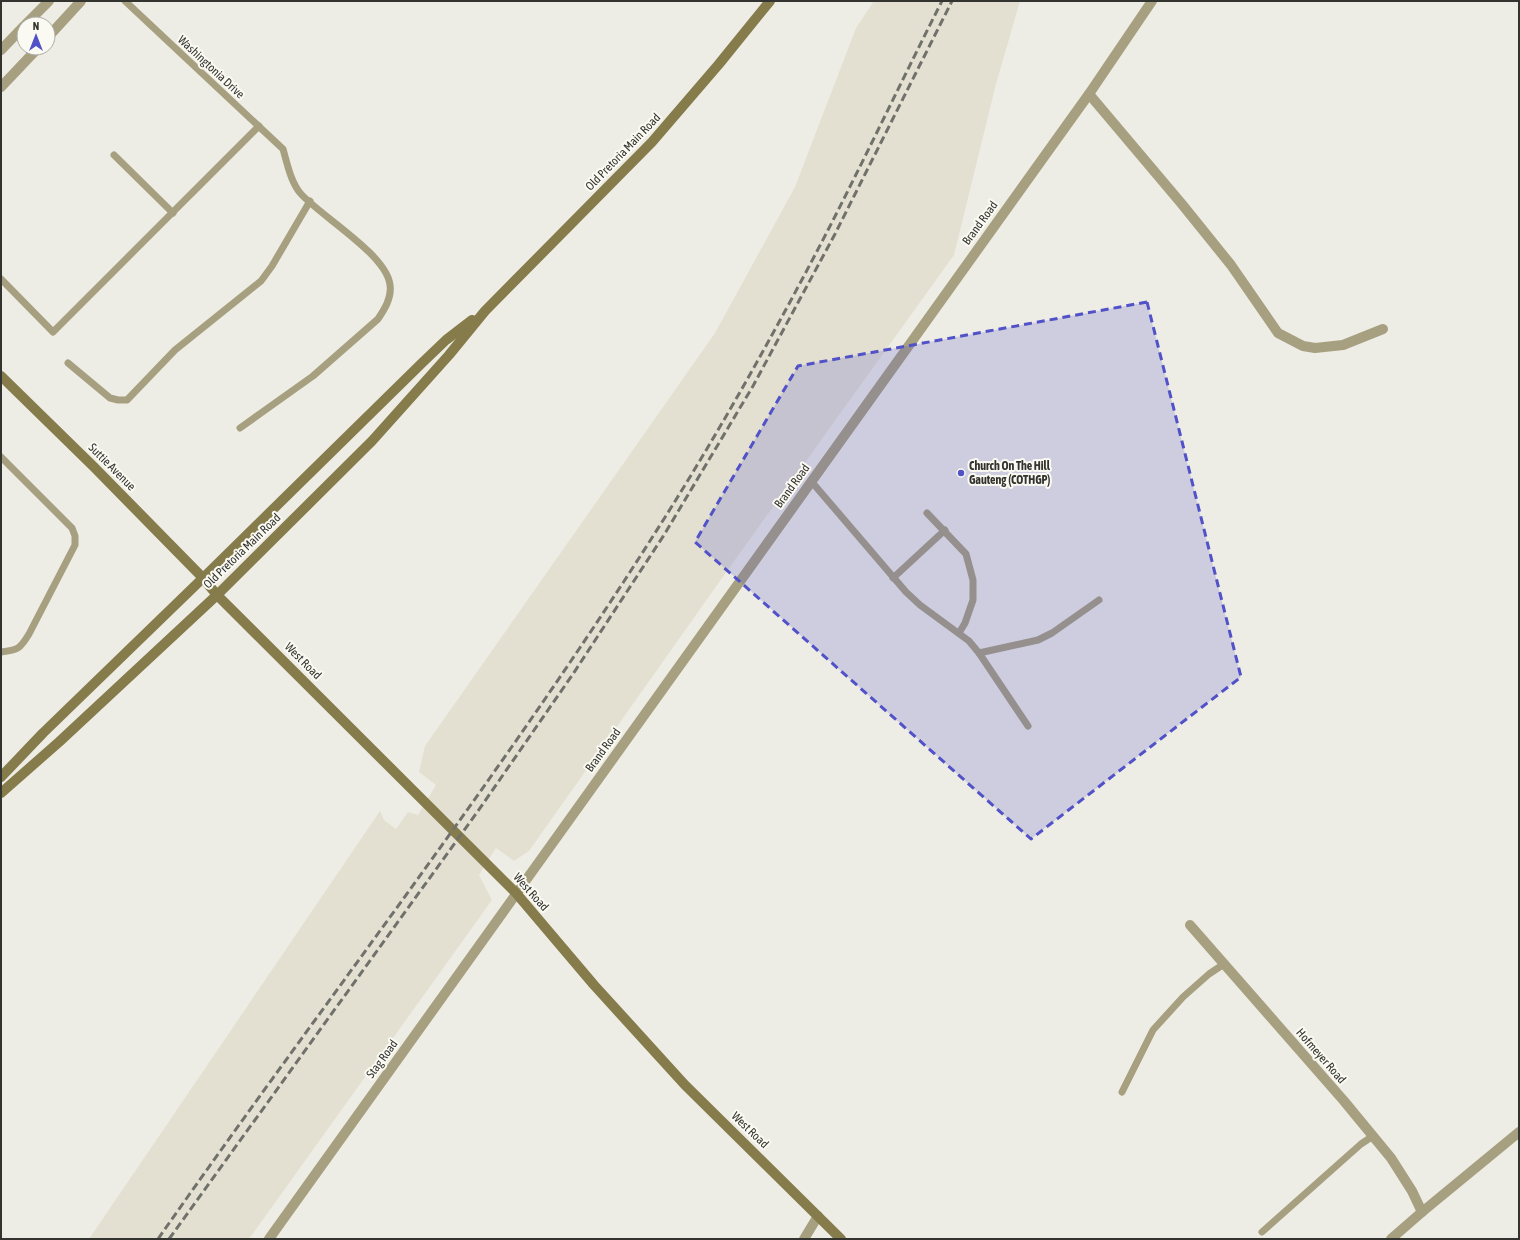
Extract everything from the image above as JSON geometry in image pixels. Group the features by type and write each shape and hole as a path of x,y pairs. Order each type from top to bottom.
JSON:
{"main road":[{"name":"Old Pretoria Main Road","path":"1,793 59,742 217,594 372,441 449,355 485,311 652,142 720,64 770,1"},
{"name":"Old Pretoria Main Road","path":"1,777 43,733 204,578 446,340 485,311"},
{"name":"Suttie Avenue","path":"1,376 204,578 217,594"},
{"name":"West Road","path":"217,594 503,880 594,985 685,1085 818,1216 836,1238"}],"street":[{"path":"34,16 48,1"},
{"path":"56,29 82,1"},
{"name":"Brand Road","path":"516,894 1089,94 1152,1"},
{"path":"1,50 16,34"},
{"path":"1,87 30,56"},
{"path":"1089,94 1231,265 1278,333 1303,346 1315,348 1343,345 1383,329"},
{"name":"Stag Road","path":"269,1239 516,894"},
{"name":"Hofmeyer Road","path":"1190,925 1373,1136 1402,1173 1422,1212"},
{"path":"1391,1239 1519,1132"},
{"path":"804,1239 818,1216"}],"lane":[{"name":"Washingtonia Drive","path":"125,1 283,149 293,179 300,193 310,201"},
{"path":"1,279 53,332 259,126"},
{"path":"114,155 173,213"},
{"path":"68,363 110,398 127,400 175,350 261,282 310,201 369,252 380,264 388,278 390,292 385,307 378,319 313,376 240,428"},
{"path":"1,457 72,528 75,536 75,545 30,634 21,648 14,651 1,652"},
{"path":"811,481 893,578 920,605 959,633 979,653 1028,726"},
{"path":"927,513 945,530 966,554 973,580 973,600 965,623 959,633"},
{"path":"893,578 945,530"},
{"path":"979,653 1038,640 1052,633 1099,600"},
{"path":"1122,1092 1153,1030 1183,997 1209,974 1224,964"},
{"path":"1262,1232 1361,1144 1373,1136"}],"highlighted area":[{"path":"1147,302 1241,677 1031,839 695,542 798,366"}],"shaded area":[{"path":"874,1 1020,1 996,84 954,255 732,564 529,851 514,861 496,848 479,875 492,900 249,1239 89,1239 380,811 384,820 396,829 408,812 418,815 436,785 419,772 425,746 715,333 795,187 856,28"}],"railway":[{"path":"158,1239 220,1151 411,889 536,713 655,533 723,422 786,308 842,203 942,1"},
{"path":"169,1239 478,811 573,674 664,535 753,386 835,234 952,1"}],"place":[{"name":"Church On The Hill Gauteng (COTHGP)","path":"961,473"}]}
